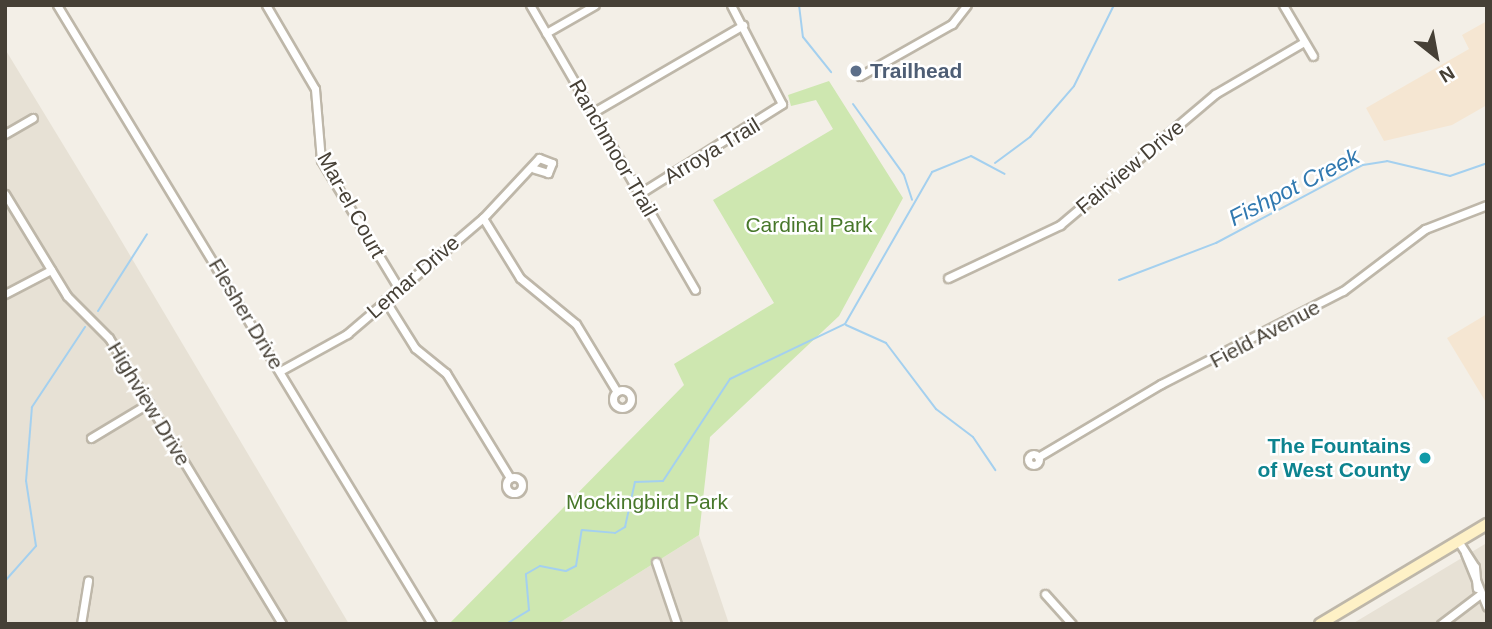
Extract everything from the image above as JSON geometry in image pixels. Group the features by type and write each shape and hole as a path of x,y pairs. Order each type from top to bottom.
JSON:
{"main road":[{"path":"1320,624 1487,524"}],"street":[{"name":"Flesher Drive","path":"57,5 432,624"},
{"name":"Mar-el Court","path":"266,5 314,89 321,160 400,289"},
{"name":"Ranchmoor Trail","path":"530,5 695,290"},
{"path":"546,33 595,5"},
{"path":"592,113 743,25 731,5"},
{"path":"860,76 952,24 967,5"},
{"path":"1283,5 1313,56"},
{"name":"Arroya Trail","path":"639,194 782,104 743,25"},
{"name":"Fairview Drive","path":"948,278 1060,225 1215,94 1304,42"},
{"path":"5,134 33,118"},
{"name":"Lemar Drive","path":"280,371 347,334 483,218 535,169"},
{"name":"Highview Drive","path":"5,194 51,270 109,338 282,624"},
{"name":"Field Avenue","path":"1038,457 1160,384 1343,291 1424,229 1487,205"},
{"path":"483,218 520,278 576,324 617,392"},
{"path":"5,294 51,270"},
{"path":"386,300 415,348 446,373 510,478"},
{"path":"91,438 149,403"},
{"path":"1458,541 1475,567 1478,591 1487,607"},
{"path":"656,562 677,624"},
{"path":"81,624 88,581"},
{"path":"1441,624 1478,591"},
{"path":"1045,594 1072,624"}],"shaded area":[{"path":"1487,21 1487,105 1452,125 1384,141 1366,108 1469,49 1462,35"},
{"path":"5,49 109,220 349,624 5,624"},
{"path":"1487,314 1487,404 1447,338"},
{"path":"699,535 729,624 558,624 559,623"},
{"path":"1485,544 1487,624 1352,624 1377,609"}],"green space":[{"path":"829,81 903,198 839,316 710,437 699,535 559,623 449,624 684,385 674,364 774,303 713,200 833,129 816,100 791,106 788,95"}],"waterway":[{"path":"799,5 803,37 831,72"},
{"path":"995,163 1030,137 1074,86 1114,5"},
{"path":"853,104 904,175 912,200"},
{"name":"Fishpot Creek","path":"506,624 529,610 526,574 540,566 566,571 576,566 582,530 615,533 625,527 635,482 663,481 730,379 845,324 932,172 971,156 1005,174"},
{"name":"Fishpot Creek","path":"1119,280 1216,243 1363,165 1387,161 1450,176 1487,163"},
{"path":"98,311 147,234"},
{"path":"846,325 886,343 936,409 973,437 995,470"},
{"path":"5,581 36,546 26,481 32,407 85,327"}],"place":[{"name":"Trailhead","path":"856,71"},
{"name":"The Fountains of West County","path":"1425,458"}],"park label":[{"name":"Cardinal Park","path":"809,225"},
{"name":"Mockingbird Park","path":"647,502"}]}
